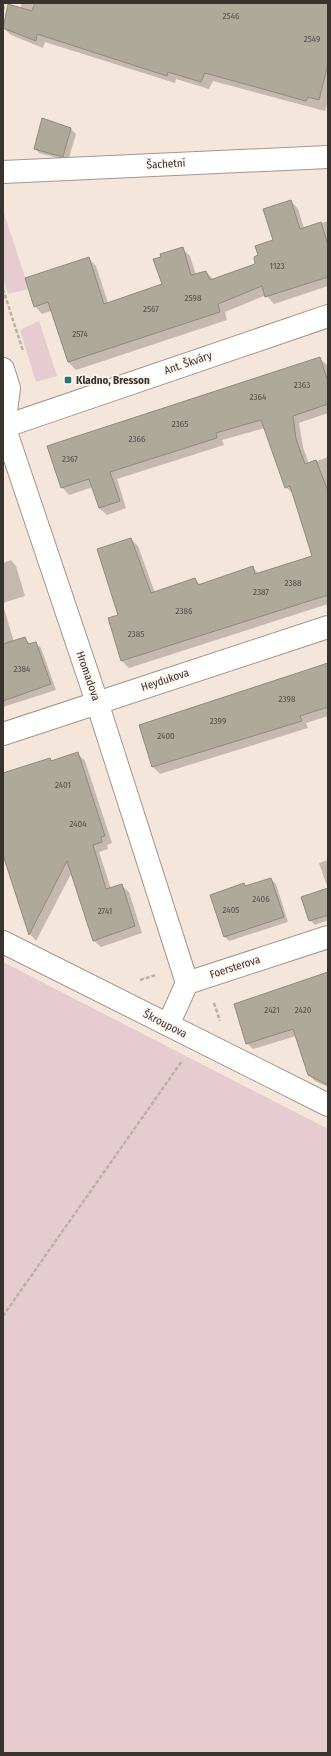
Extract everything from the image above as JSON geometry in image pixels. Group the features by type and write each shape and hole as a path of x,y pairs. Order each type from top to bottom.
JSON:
{"street":[{"name":"Šachetní","path":"3,172 328,157"},
{"name":"Ant. Škváry","path":"4,426 328,316"},
{"name":"Hromadova","path":"3,369 8,388 4,426 97,702 187,983"},
{"name":"Heydukova","path":"3,734 328,627"},
{"name":"Foersterova","path":"187,983 328,936"},
{"name":"Škroupova","path":"3,942 328,1105"},
{"path":"168,1025 187,983"}],"path":[{"path":"3,10 5,3"},
{"path":"3,289 24,353"},
{"path":"136,982 162,973"},
{"path":"213,999 221,1025"},
{"path":"3,1316 197,1040"}],"shaded area":[{"path":"3,210 29,289 8,294 3,278"},
{"path":"39,321 57,376 36,382 20,330"},
{"path":"3,962 328,1129 328,1753 3,1753"}],"building":[{"path":"35,3 328,3 328,64 319,100 308,97 306,101 205,73 201,82 168,72 167,76 37,34 36,41 3,28 8,4 32,11"},
{"path":"42,118 71,128 63,157 34,149"},
{"path":"291,200 300,229 321,222 328,245 328,277 265,297 262,286 218,304 220,312 68,362 48,302 34,307 25,278 89,257 104,304 162,284 153,259 161,257 160,254 183,247 191,275 206,271 210,280 255,264 254,257 258,255 255,246 273,240 263,209"},
{"path":"320,357 328,382 328,404 293,416 296,439 305,464 316,460 328,491 328,595 121,661 108,618 118,615 97,549 131,538 151,593 195,578 198,585 253,566 255,574 312,556 290,486 285,488 261,420 216,433 217,438 110,472 120,501 99,508 89,479 61,488 47,446"},
{"path":"25,637 28,644 36,642 51,684 3,701 3,644"},
{"path":"328,663 328,707 300,716 302,721 152,767 139,725"},
{"path":"78,752 105,836 101,837 102,842 93,845 106,889 122,884 135,926 93,941 67,861 29,935 3,855 3,773 50,758 51,761"},
{"path":"271,878 284,917 224,937 210,895 244,883 245,886"},
{"path":"328,888 328,915 309,921 301,897"},
{"path":"328,972 328,1085 308,1075 293,1029 246,1044 234,1004"}],"place":[{"name":"Kladno, Bresson","path":"68,380"}]}
